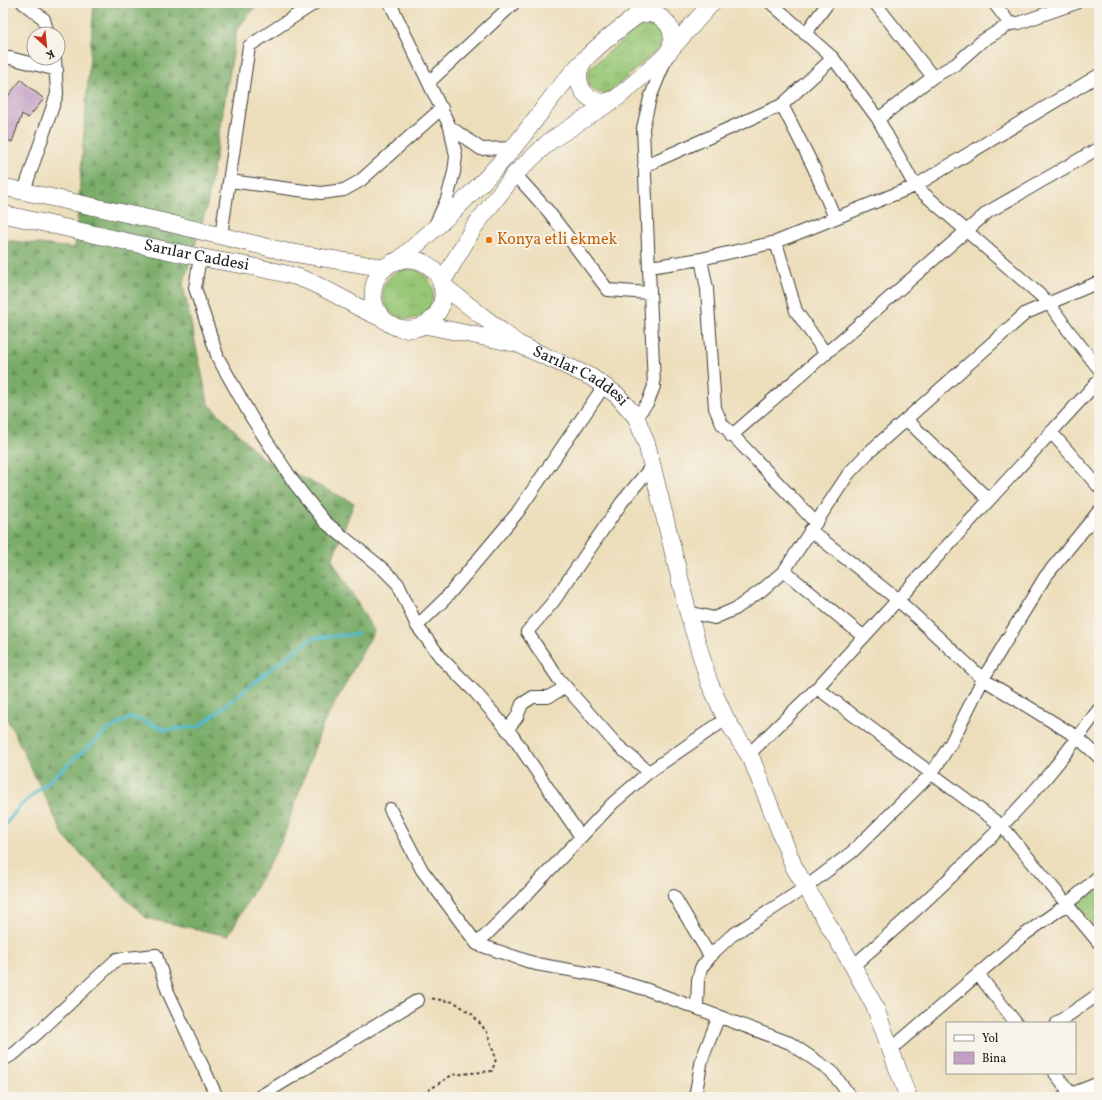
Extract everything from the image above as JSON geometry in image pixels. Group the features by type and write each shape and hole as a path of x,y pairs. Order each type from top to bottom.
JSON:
{"street":[{"path":"22,3 44,19 46,26"},
{"path":"221,236 249,46 315,3"},
{"path":"390,3 450,126 456,156 448,199 434,227"},
{"path":"429,82 514,3"},
{"path":"424,325 433,317 440,307 442,296 441,284 474,227 515,174 550,141 618,97 668,54 712,3"},
{"path":"771,3 804,34 833,58 878,119 915,186 1048,302 1099,369"},
{"path":"804,34 828,3"},
{"path":"875,3 933,77"},
{"path":"994,3 1010,24"},
{"path":"878,119 933,77 956,64 982,41 1010,24 1018,23 1076,3"},
{"path":"382,318 376,309 373,298 374,287 378,276 480,185 513,148 558,89 584,59 646,8 671,29 673,37 668,54 650,98 643,128 654,386 648,402 636,417"},
{"path":"3,58 26,60"},
{"path":"644,166 782,105 833,58"},
{"path":"584,59 578,74 581,90 587,96 602,102 610,101 618,97"},
{"path":"24,191 57,94 56,66"},
{"path":"650,267 701,259 776,242 915,186 1099,75"},
{"path":"782,105 813,166 835,218"},
{"path":"230,181 321,193 344,190 360,181 442,108"},
{"path":"450,126 481,149 513,148"},
{"path":"731,436 967,232 988,212 1099,148"},
{"path":"515,174 549,212 608,290 649,293"},
{"name":"Sarılar Caddesi","path":"3,187 160,221 287,252 391,264 408,259 419,261 429,266 436,274 441,284 518,344"},
{"name":"Sarılar Caddesi","path":"3,214 200,257 249,265 298,278 340,296 364,311 382,318 391,325 402,328 413,328 424,325 518,344 591,377 617,395 636,417 647,444 688,612 709,682 726,719 748,754 786,849 806,887 876,1007 908,1097"},
{"path":"776,242 796,311 826,354"},
{"path":"200,257 194,288 218,358 252,420 295,484 325,522 398,584 417,626 442,659 507,730 581,838"},
{"path":"701,259 707,289 715,408 722,424 731,436 813,526 898,600 983,679 1077,737 1099,757"},
{"path":"688,612 714,618 735,609 762,590 784,571 850,472 867,454 1026,313 1048,302 1099,282"},
{"path":"748,754 817,688 1099,380"},
{"path":"417,626 445,599 517,513 604,386"},
{"path":"906,420 989,500"},
{"path":"1051,432 1099,487"},
{"path":"649,772 621,749 566,687 527,632 553,602 622,502 652,466"},
{"path":"697,1008 698,980 701,968 710,956 731,936 806,887 852,852 932,773 951,743 983,679 1046,577 1099,511"},
{"path":"784,571 864,637"},
{"path":"507,730 517,717 522,704 533,697 548,697 566,687"},
{"path":"817,688 1002,826 1099,942"},
{"path":"853,966 914,913 1002,826 1044,780 1099,708"},
{"path":"477,944 581,838 613,803 649,772 726,719"},
{"path":"390,809 422,870 477,944 536,964 598,975 648,990 790,1043 831,1071 851,1097"},
{"path":"891,1049 1020,938 1067,904 1099,876"},
{"path":"674,896 710,956"},
{"path":"3,1060 15,1053 117,959 156,955 168,992 217,1097"},
{"path":"978,974 1015,1022"},
{"path":"1058,1022 1099,994"},
{"path":"258,1097 418,1000"},
{"path":"695,1097 702,1059 719,1016"},
{"path":"1056,1074 1067,1096 1099,1083"}],"path":[{"path":"418,1000 432,997 454,1002 472,1014 487,1032 496,1059 492,1071 452,1075 418,1097"}],"green space":[{"path":"94,3 259,3 237,29 207,206 183,285 208,403 262,458 354,503 332,560 374,631 322,727 282,841 228,936 146,918 65,838 3,710 3,240 75,248"},
{"path":"644,23 653,24 660,29 663,36 662,45 610,92 599,92 591,88 588,79 590,68"},
{"path":"403,269 413,269 426,276 433,289 433,299 426,312 413,319 403,319 394,315 387,308 383,299 383,289 387,280 394,273"},
{"path":"1099,887 1099,931 1076,904"}],"building":[{"path":"21,80 44,99 28,118 22,114 12,142 3,138 3,102"}],"waterway":[{"path":"3,828 19,807 108,730 132,717 167,730 200,726 272,668 313,638 358,634"}],"place":[{"name":"Konya etli ekmek","path":"489,240"}]}
